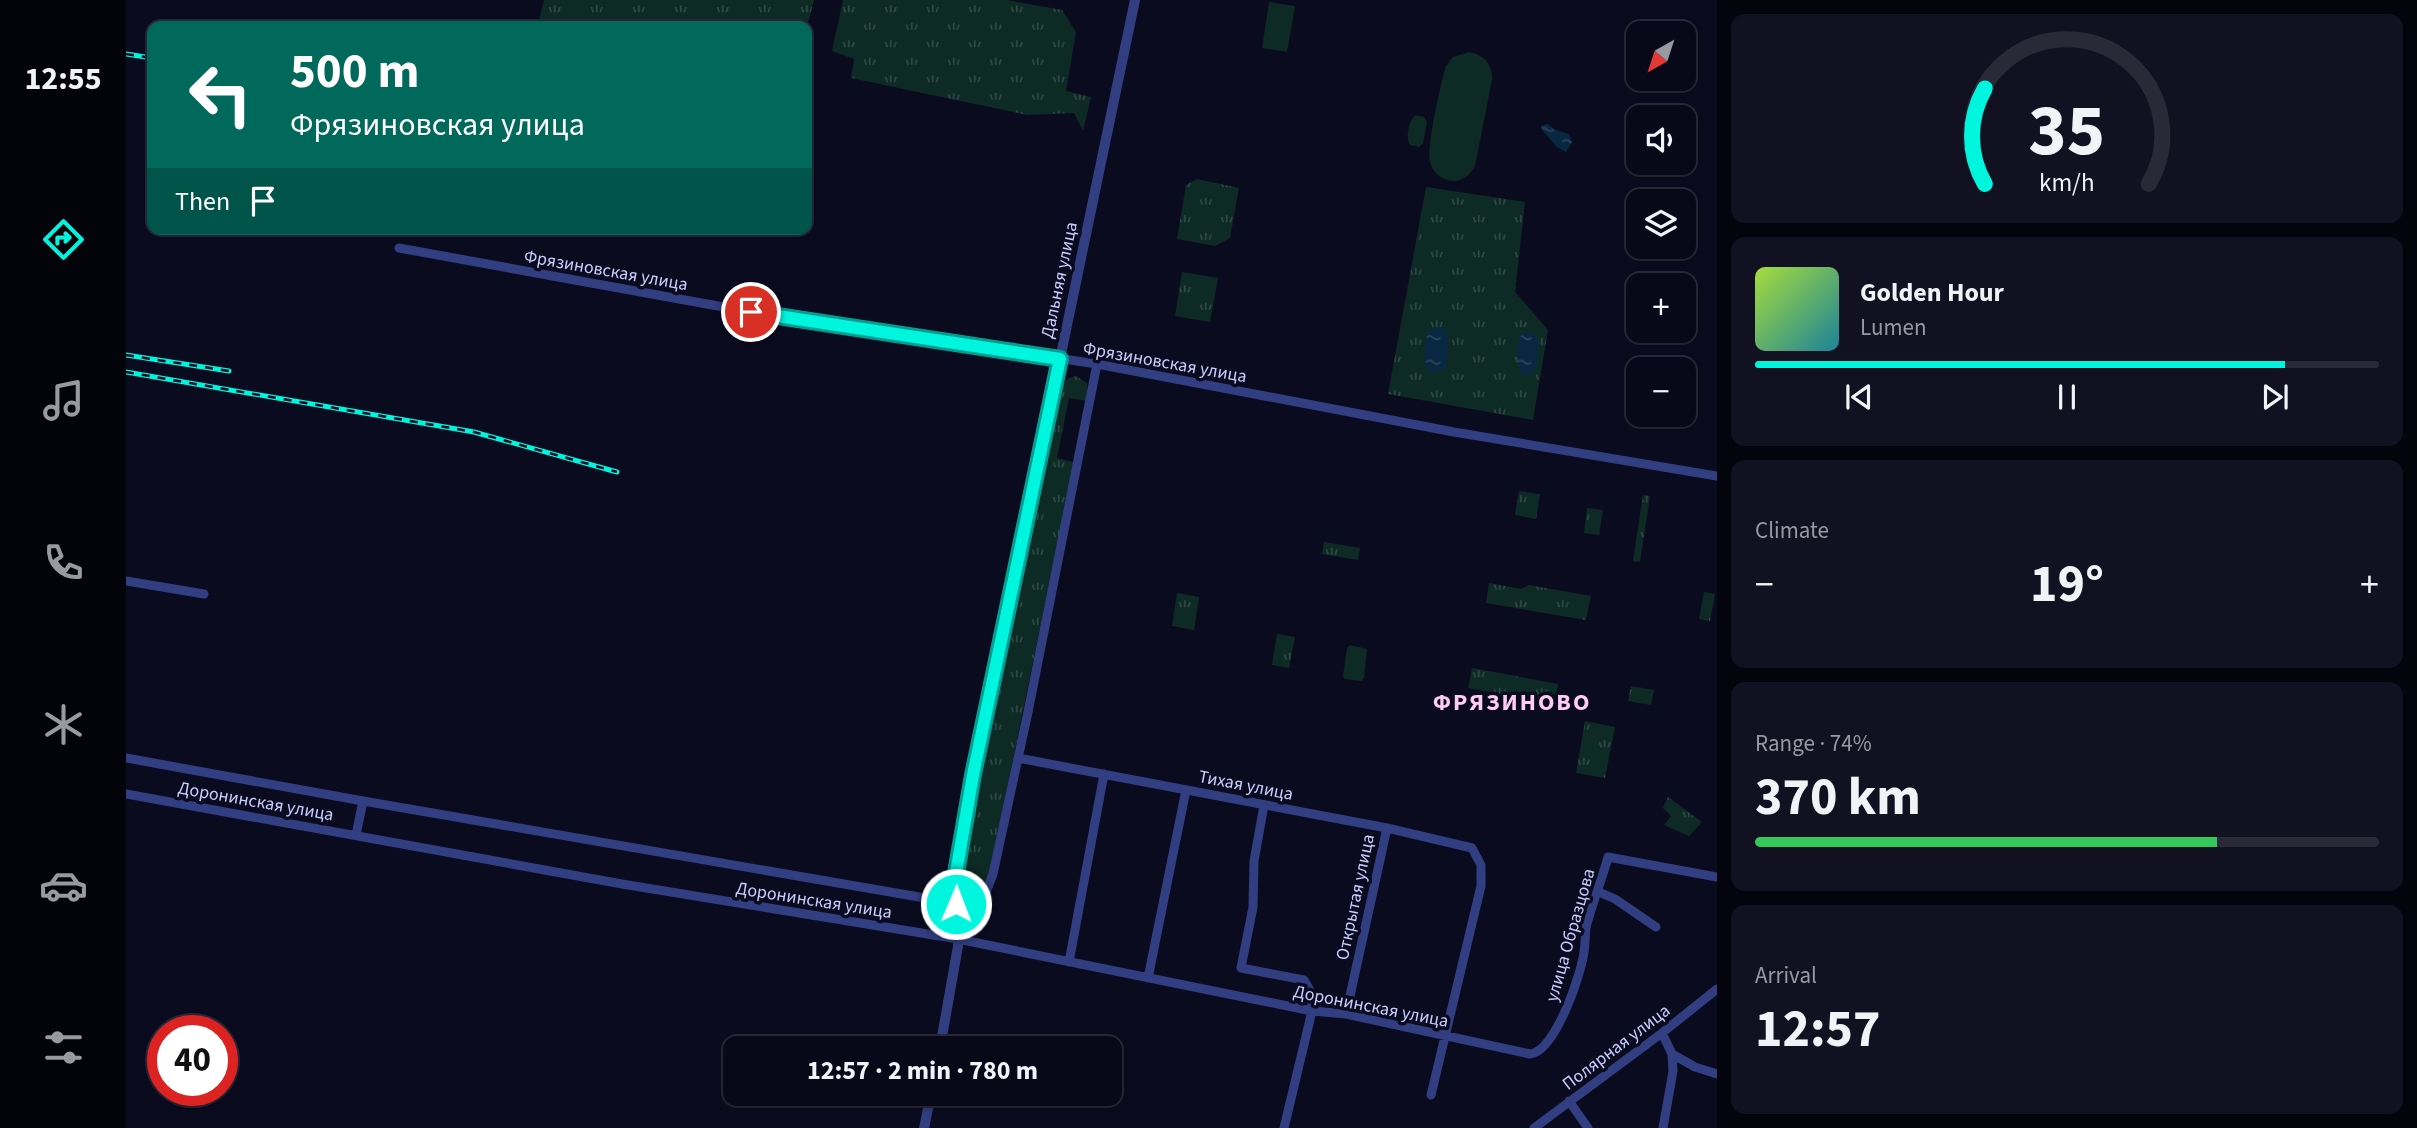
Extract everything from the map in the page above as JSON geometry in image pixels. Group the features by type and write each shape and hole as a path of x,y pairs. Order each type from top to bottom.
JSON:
{"street":[{"name":"Дальняя улица","path":"942,1036 958,939 956,873 973,775 1135,0"},
{"name":"Фрязиновская улица","path":"399,248 751,312 1097,364 1454,432 1717,476"},
{"name":"Дальняя улица","path":"958,939 990,885 993,874 1097,364"},
{"path":"126,581 204,594"},
{"path":"126,758 977,907"},
{"name":"Тихая улица","path":"1018,758 1387,828 1472,848 1481,865 1480,886 1446,1036"},
{"path":"1069,961 1104,774"},
{"path":"1147,978 1186,790"},
{"name":"Доронинская улица","path":"126,794 622,884 958,939 1312,1011 1346,1014 1522,1054 1536,1053"},
{"path":"356,835 363,801"},
{"path":"1264,804 1254,860 1253,907 1241,968 1304,980 1312,994 1312,1011 1284,1128"},
{"name":"Открытая улица","path":"1346,1014 1387,828"},
{"name":"улица Образцова","path":"1536,1053 1545,1046 1559,1024 1578,978 1584,953 1585,932 1608,858 1717,877"},
{"path":"1599,892 1615,899 1656,927"},
{"name":"Полярная улица","path":"1534,1128 1717,989"},
{"path":"1662,1033 1672,1054 1673,1070 1663,1128"},
{"path":"1431,1095 1441,1047 1446,1036"},
{"path":"1672,1054 1695,1067 1717,1074"},
{"path":"1569,1101 1588,1128"},
{"path":"924,1128 929,1106"}],"green space":[{"path":"544,0 814,0 809,21 539,20"},
{"path":"843,0 1007,0 1062,10 1076,32 1066,91 1091,97 1083,131 1074,113 1027,115 851,78 854,59 832,51"},
{"path":"1269,2 1295,6 1287,52 1262,48"},
{"path":"1469,52 1487,62 1492,80 1475,166 1464,178 1450,181 1442,178 1431,166 1429,155 1432,130 1446,66 1453,57"},
{"path":"1415,115 1424,117 1427,122 1423,143 1419,147 1410,145 1408,138 1409,125"},
{"path":"1197,179 1239,188 1230,238 1215,246 1177,239 1186,185"},
{"path":"1426,187 1525,202 1515,292 1548,330 1533,420 1388,394"},
{"path":"1182,272 1218,278 1210,322 1175,316"},
{"path":"1076,376 1087,383 1087,401 1069,398 1057,458 1074,462 988,881 983,889 974,892 964,885 962,876 1062,387 1067,379"},
{"path":"1519,491 1540,494 1536,519 1515,515"},
{"path":"1643,495 1650,496 1640,562 1633,561"},
{"path":"1587,508 1603,510 1599,535 1584,533"},
{"path":"1324,542 1360,548 1358,560 1322,554"},
{"path":"1489,583 1521,589 1529,585 1591,596 1586,620 1486,603"},
{"path":"1704,592 1715,594 1710,621 1699,619"},
{"path":"1177,593 1199,597 1194,630 1172,626"},
{"path":"1277,634 1295,637 1289,668 1272,665"},
{"path":"1350,645 1367,649 1364,678 1361,681 1345,679 1343,676 1347,648"},
{"path":"1472,668 1558,684 1554,704 1468,688"},
{"path":"1631,686 1654,690 1651,705 1628,701"},
{"path":"1585,721 1615,727 1605,778 1576,773"},
{"path":"1668,797 1702,822 1689,836 1664,825 1671,816 1663,808"}],"water":[{"path":"1547,124 1569,134 1572,142 1566,152 1557,147 1542,130 1541,126"},
{"path":"1435,327 1445,328 1448,354 1445,369 1430,373 1424,361 1427,334"},
{"path":"1525,331 1533,333 1539,341 1536,367 1530,375 1522,374 1517,358 1519,340"}],"railway":[{"path":"126,54 147,57"},
{"path":"126,355 229,371"},
{"path":"126,372 474,432 617,472"}],"district":[{"name":"ФРЯЗИНОВО","path":"1512,702"}],"route":[{"path":"751,312 1060,359 973,775 956,873 956,904"}]}
